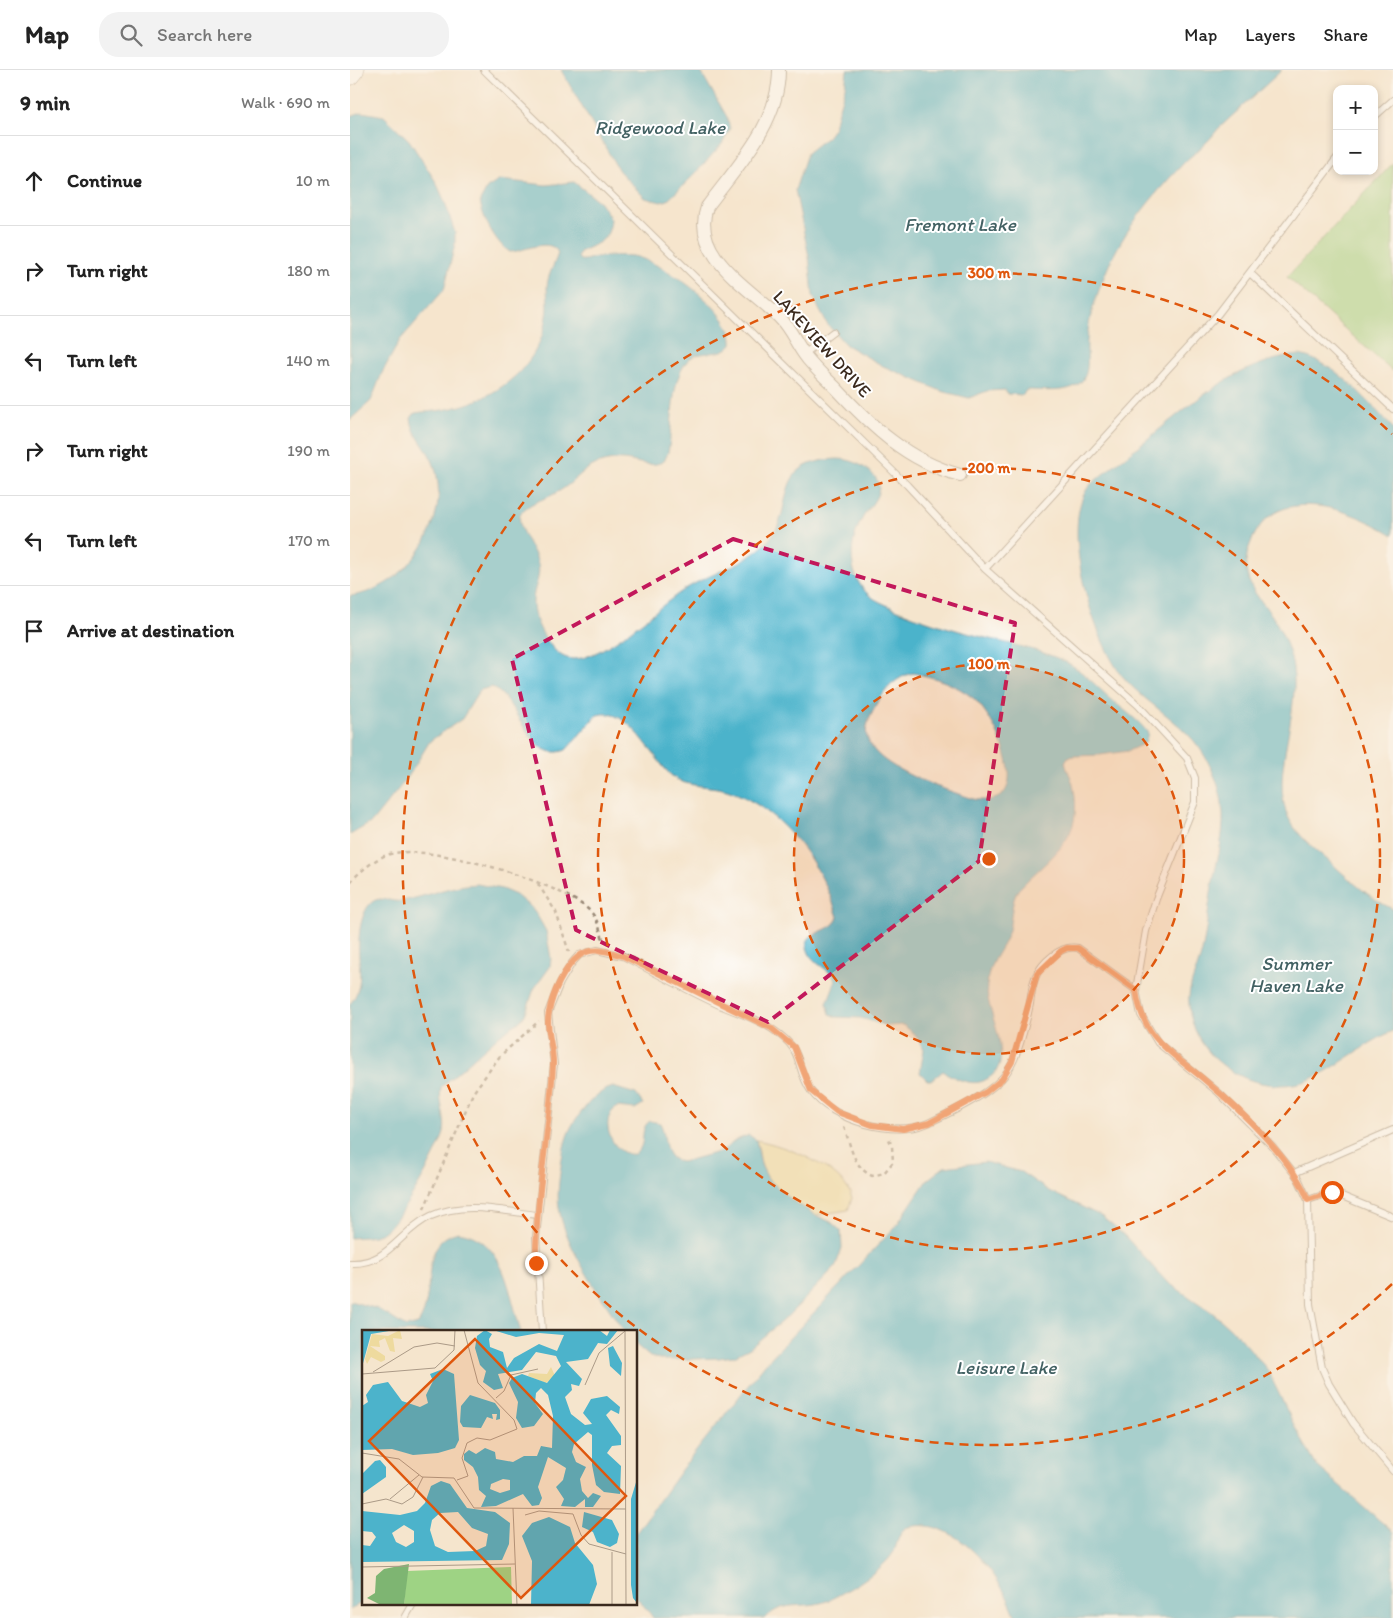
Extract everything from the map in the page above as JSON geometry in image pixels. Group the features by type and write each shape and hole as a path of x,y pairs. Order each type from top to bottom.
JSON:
{"street":[{"path":"350,76 355,70"},
{"name":"LAKEVIEW DRIVE","path":"779,70 776,94 766,121 749,153 707,207 703,218 704,228 715,255 725,268 779,317 792,332 804,354 851,405 891,442 928,464 960,475"}],"lane":[{"path":"484,70 907,485 985,569 1138,705 1177,745 1192,767 1195,778 1195,802 1149,920 1141,953 1136,990 1141,1015 1158,1043 1218,1092 1294,1173 1308,1200 1310,1304 1322,1368 1329,1384 1349,1416 1393,1471"},
{"path":"1378,114 1393,100"},
{"path":"985,569 1196,339 1250,273 1333,163"},
{"path":"1250,273 1393,408"},
{"path":"804,354 833,332"},
{"path":"542,1330 536,1263 537,1215 554,1064 548,1014 555,993 572,963 588,951 612,953 771,1028 794,1047 811,1091 837,1112 850,1118 884,1127 903,1129 922,1126 969,1101 998,1082 1012,1062 1030,1005 1034,980 1045,964 1061,951 1067,948 1078,948 1136,990"},
{"path":"1294,1173 1393,1130"},
{"path":"1308,1200 1332,1192 1393,1218"},
{"path":"350,1263 366,1262 385,1254 430,1217 456,1209 477,1208 537,1215"},
{"path":"404,1618 412,1606"}],"path":[{"path":"350,882 379,858 389,854 408,851 464,859 538,884 576,901 595,917 604,941 612,953"},
{"path":"538,884 558,917 572,963"},
{"path":"417,1226 473,1093 505,1051 548,1014"},
{"path":"837,1112 856,1161 866,1173 872,1176 884,1173 893,1162 892,1146 884,1127"}],"highlighted area":[{"path":"733,539 1015,623 979,861 768,1022 576,930 512,659"}],"green space":[{"path":"1393,163 1393,372 1287,277"}],"sand":[{"path":"756,1140 797,1153 812,1160 838,1177 847,1187 852,1198 848,1210 815,1215 779,1191 764,1171"}],"water":[{"name":"Ridgewood Lake","path":"561,70 700,70 727,117 730,129 722,144 668,200 661,202 645,198 619,171"},
{"name":"Fremont Lake","path":"847,70 1282,70 1177,170 1131,226 1113,256 1096,297 1088,332 1087,368 1081,382 1076,386 1063,390 1026,390 1023,395 1007,394 1005,390 987,391 969,398 941,391 883,366 846,345 827,324 813,295 809,257 795,190 807,153 827,137 833,129 845,87"},
{"path":"362,112 384,116 409,140 436,182 445,202 455,233 455,244 444,290 400,340 382,373 371,401 350,420 350,116"},
{"path":"500,180 546,185 574,182 600,202 611,219 608,233 602,241 580,252 578,257 580,260 607,256 633,256 661,267 710,303 722,317 730,331 732,344 727,349 721,351 695,356 685,364 678,378 674,394 669,449 664,461 653,464 621,460 604,462 589,468 564,488 532,504 520,514 521,526 525,537 535,554 539,566 533,598 534,614 545,638 558,653 572,659 585,657 599,651 631,631 687,588 739,563 758,551 776,530 792,478 801,469 815,462 837,459 855,463 865,468 875,476 879,485 877,496 864,515 857,530 852,554 856,577 861,587 869,595 893,608 932,623 1058,658 1085,675 1148,733 1145,743 1128,751 1068,757 1065,762 1073,784 1076,803 1074,819 1070,833 1063,844 1018,890 1014,899 1009,930 990,970 987,987 988,999 999,1039 1000,1064 994,1074 983,1081 968,1082 957,1079 943,1071 932,1080 927,1080 920,1073 924,1049 915,1034 903,1025 887,1026 861,1018 836,1017 830,1014 827,1003 836,980 812,957 807,945 808,940 812,936 830,927 838,917 822,877 810,858 782,824 747,798 720,788 684,783 672,776 640,736 620,718 609,714 597,715 566,750 553,752 542,748 534,740 502,695 492,687 480,690 462,719 430,741 408,777 372,822 350,835 350,596 371,591 390,580 407,566 421,548 431,529 437,508 438,486 434,465 414,431 411,418 415,413 443,410 464,405 484,397 503,386 519,373 532,356 541,338 547,316 547,286 558,253 554,248 543,245 510,252 505,248 490,229 481,207 480,201 487,188","holes":["913,673 937,679 959,689 973,698 983,709 993,724 1008,761 1009,778 1005,792 993,799 973,799 912,776 883,759 873,748 866,733 871,715 887,689 902,677"]},
{"name":"Summer Haven Lake","path":"1299,355 1313,359 1339,374 1393,428 1393,535 1378,526 1340,511 1321,506 1301,505 1283,509 1267,518 1255,534 1247,554 1246,564 1249,581 1279,627 1289,651 1293,668 1294,688 1285,751 1282,792 1286,810 1294,827 1310,845 1359,888 1393,909 1393,1031 1317,1077 1286,1085 1266,1084 1247,1079 1229,1070 1214,1057 1202,1042 1193,1024 1189,1005 1190,991 1204,944 1212,886 1222,837 1223,808 1220,793 1215,777 1199,747 1179,726 1134,689 1113,662 1101,639 1083,583 1078,554 1077,526 1081,503 1090,485 1184,410 1238,374 1257,365"},
{"path":"477,884 502,889 516,895 534,910 546,931 551,958 550,967 534,989 525,1015 519,1022 500,1035 441,1087 444,1133 427,1170 400,1214 380,1234 350,1238 350,1004 357,993 359,982 359,935 364,913 375,900 402,901 448,888"},
{"path":"613,1087 636,1094 643,1104 635,1109 617,1107 611,1113 608,1129 615,1145 621,1150 628,1154 635,1154 639,1150 644,1128 650,1121 660,1123 668,1152 675,1160 682,1162 722,1151 736,1140 749,1135 756,1140 761,1165 768,1179 792,1200 815,1215 831,1222 841,1231 842,1248 835,1268 789,1315 750,1348 734,1356 719,1358 665,1360 650,1357 638,1347 638,1330 624,1330 583,1268 562,1223 559,1208 558,1198 563,1153 570,1130 576,1119 596,1096"},
{"name":"Leisure Lake","path":"985,1162 1021,1172 1049,1191 1101,1216 1125,1236 1166,1281 1213,1313 1239,1336 1267,1369 1316,1465 1393,1532 1393,1618 1016,1618 1010,1602 1000,1585 974,1552 958,1539 941,1530 923,1526 905,1528 900,1534 893,1553 882,1566 856,1585 823,1602 781,1608 766,1618 653,1618 638,1599 638,1530 681,1470 765,1364 896,1226 927,1180 944,1167"},
{"path":"458,1232 474,1236 486,1245 503,1270 520,1330 362,1330 362,1602 350,1610 350,1301 378,1309 406,1327 418,1324 424,1312 427,1299 432,1258 437,1247 445,1238"}],"route":[{"path":"536,1263 537,1215 554,1064 548,1014 555,993 572,963 579,955 597,950 623,956 717,1004 771,1028 794,1047 811,1091 824,1104 837,1112 872,1125 910,1129 929,1123 986,1092 1002,1079 1008,1072 1012,1062 1030,1005 1034,980 1037,974 1053,956 1067,948 1078,948 1136,990 1141,1015 1158,1043 1218,1092 1273,1148 1298,1178 1308,1200 1332,1192"}]}
